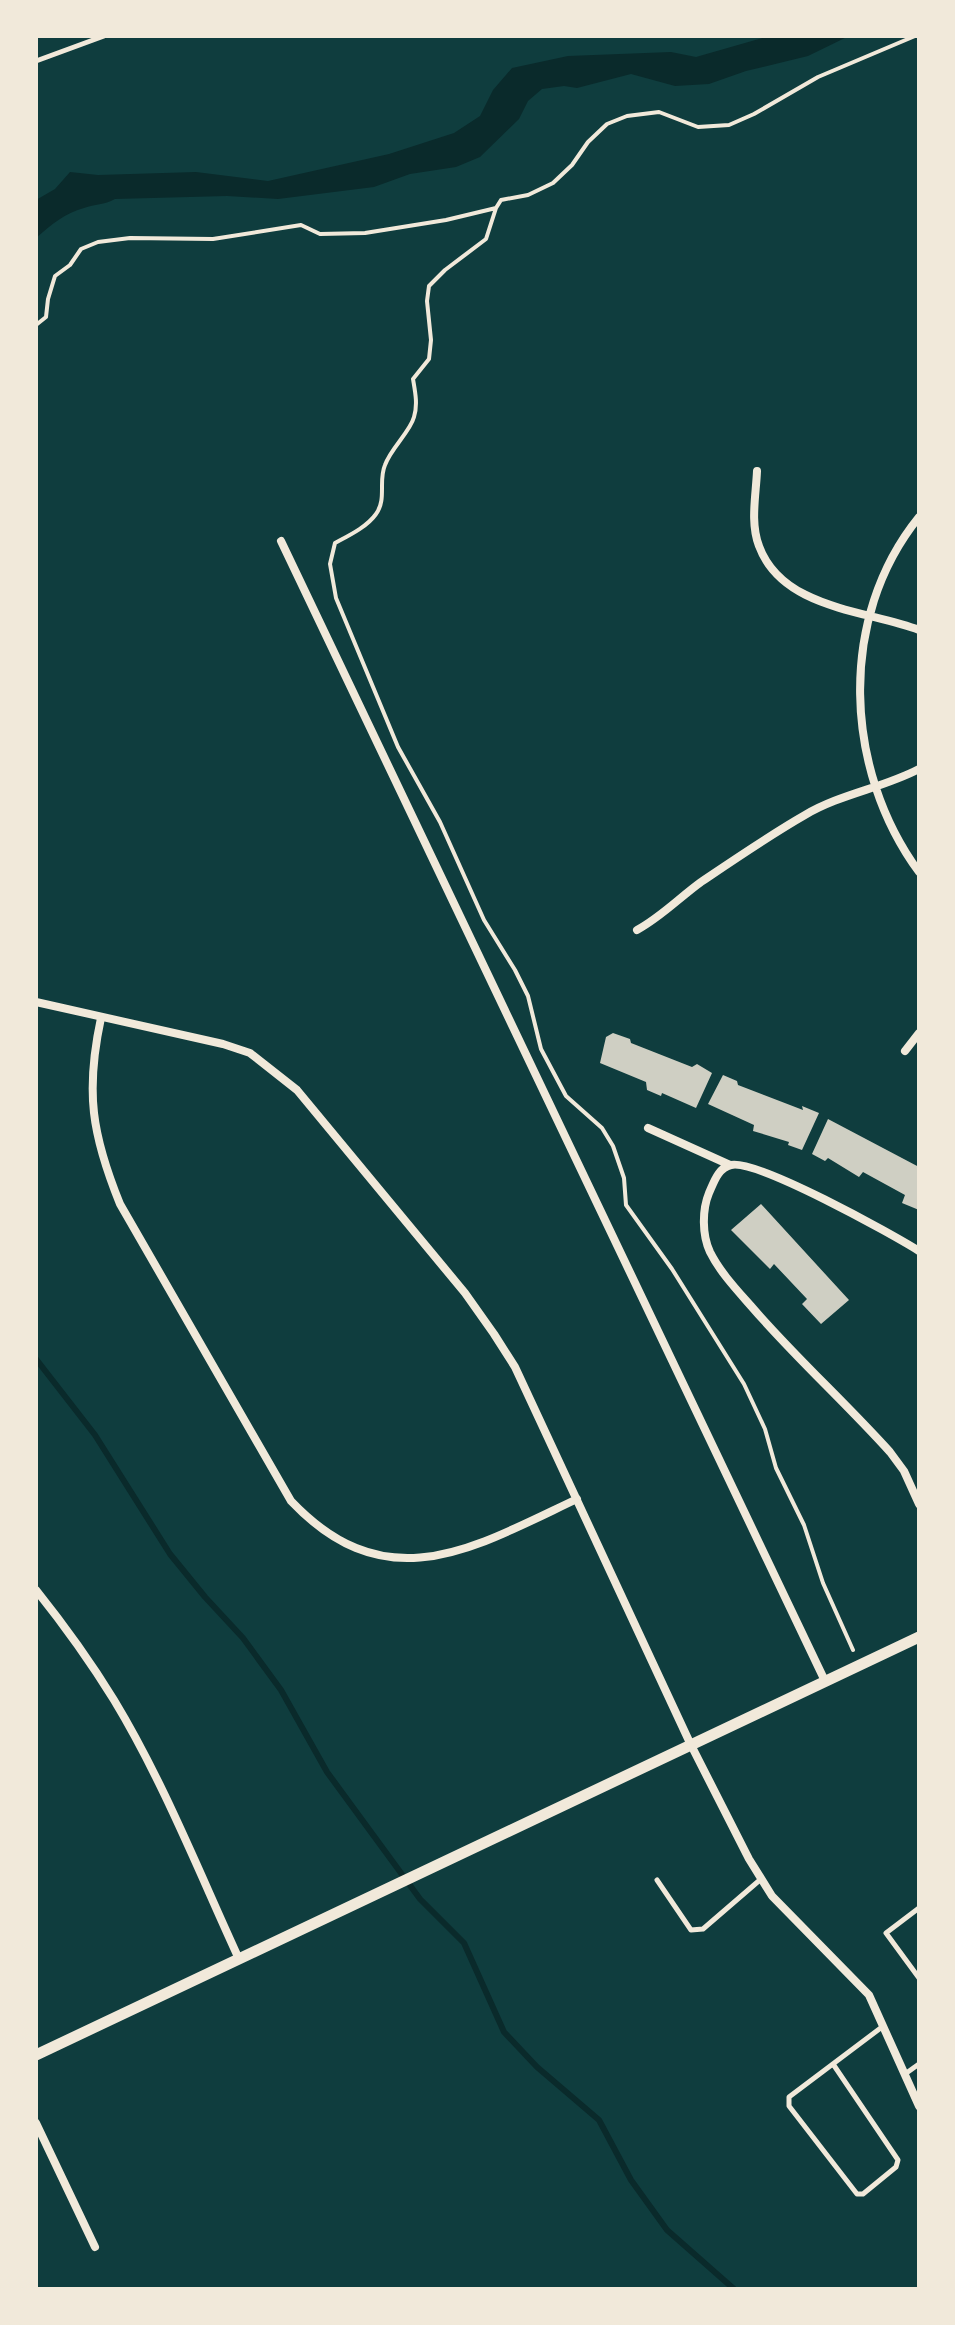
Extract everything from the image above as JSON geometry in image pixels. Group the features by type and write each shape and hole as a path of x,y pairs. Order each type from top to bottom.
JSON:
{"street":[{"path":"757,471 754,520 759,547 780,579 805,596 919,630"},
{"path":"919,517 882,580 871,616 859,680 868,766 905,852 919,872"},
{"path":"281,541 825,1681"},
{"path":"637,930 656,919 699,884 807,813 899,780 919,769"},
{"path":"36,1002 223,1044 250,1053 297,1090 465,1293 515,1367 690,1743 749,1859 772,1896 869,1995 919,2106"},
{"path":"101,1018 91,1094 102,1160 120,1204 291,1501 304,1515 319,1528 356,1548 376,1555 415,1559 437,1557 484,1543 577,1499"},
{"path":"905,1051 919,1033"},
{"path":"648,1128 730,1165 745,1166 795,1185 919,1251"},
{"path":"730,1165 718,1173 707,1198 703,1227 709,1250 721,1271 768,1326 890,1452 904,1471 919,1504"},
{"path":"36,1590 115,1701 150,1768 239,1959"},
{"path":"36,2055 919,1637"},
{"path":"36,2123 95,2247"}],"lane":[{"path":"36,61 104,36"},
{"path":"657,1880 691,1930 703,1929 762,1879"},
{"path":"919,1908 886,1933 919,1978"},
{"path":"833,2064 898,2160 896,2167 863,2194 857,2194 789,2106 789,2097 883,2026"},
{"path":"905,2074 919,2064"}],"path":[{"path":"853,1650 744,1384 672,1269 626,1205 624,1178 613,1146 602,1128 566,1096 541,1049 528,996 484,920 440,822 398,747 374,694 331,584 330,564 335,543 354,534 376,514 383,494 382,470 392,448 414,419 416,401 413,379 429,359 429,286 486,239 501,200 528,195 553,183 607,124 627,116 659,112 698,127 729,125 818,77 915,36"},
{"path":"36,325 46,317 55,276 70,265 81,249 98,242 130,238 213,239 301,225 320,234 365,233 446,220 496,208"}],"water":[{"path":"769,36 849,36 808,56 746,71 709,84 675,86 631,74 577,88 542,89 528,101 519,119 480,157 456,167 410,174 374,187 278,199 227,196 115,199 71,213 36,238 36,200 55,189 70,172 98,175 196,172 268,181 389,154 454,133 480,116 493,90 512,68 568,56 671,52 696,57"}],"building":[{"path":"613,1033 692,1067 697,1064 712,1073 696,1108 647,1090 646,1082 600,1063 606,1037"},
{"path":"723,1075 737,1081 738,1085 819,1113 802,1150 788,1145 789,1142 753,1131 754,1125 708,1104"},
{"path":"828,1119 919,1167 919,1210 902,1203 905,1195 863,1172 859,1177 828,1158 825,1161 812,1154"},
{"path":"761,1204 849,1300 821,1324 802,1304 807,1299 774,1264 770,1269 731,1230"}],"waterway":[{"path":"36,1359 95,1435 170,1554 243,1638 281,1690 327,1772 420,1899 464,1943 504,2032 537,2067 599,2120 631,2180 667,2230 734,2289"}]}
